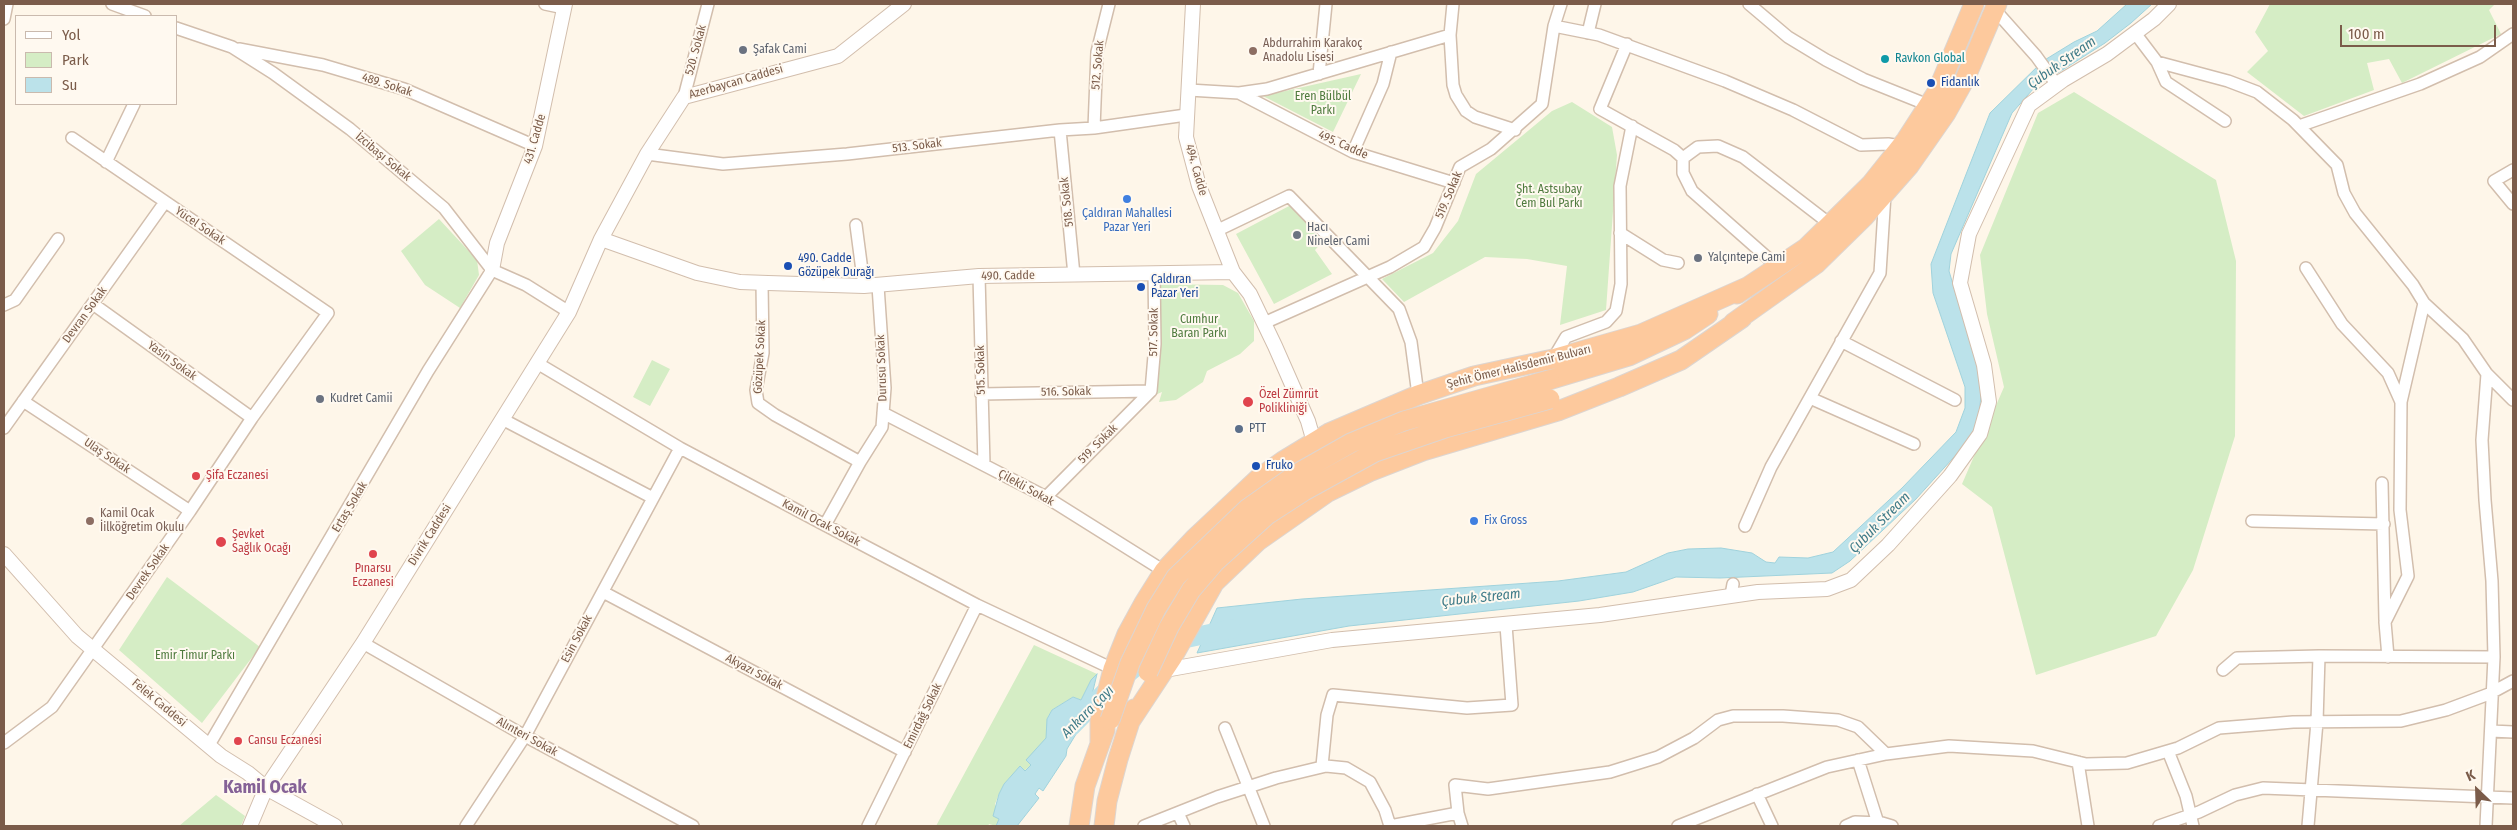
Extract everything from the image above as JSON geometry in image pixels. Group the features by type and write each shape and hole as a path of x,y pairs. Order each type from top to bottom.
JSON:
{"highway":[{"name":"Şehit Ömer Halisdemir Bulvarı","path":"1105,720 1156,609 1176,577 1248,509 1298,473 1351,443 1404,421 1630,356 1684,330 1806,248 1871,184 1901,146 1937,92 1974,4"},
{"path":"1104,826 1107,800 1130,720 1214,583 1238,558 1297,513 1340,485 1395,461 1494,428 1558,411 1619,387 1681,360 1742,318 1816,264 1885,194 1909,166 1946,113 1965,79 1996,7"},
{"name":"Şehit Ömer Halisdemir Bulvarı","path":"1079,826 1085,786 1100,742 1113,672 1127,634 1164,571 1229,504 1271,469 1314,442 1375,412 1418,395 1474,376 1553,359 1641,334 1748,287"},
{"path":"1162,667 1169,627 1191,590 1232,546 1275,510 1352,463 1375,452 1445,428 1550,399 1655,363 1742,318"},
{"path":"1375,412 1364,424 1362,432 1364,443 1372,456 1383,461 1395,461"},
{"path":"1332,439 1347,448 1352,464 1340,485 1316,486 1305,475 1302,460 1314,442 1332,439"},
{"path":"1271,469 1283,467 1300,481 1304,488 1305,501 1297,513"}],"street":[{"path":"4,18 7,4"},
{"path":"112,4 142,15"},
{"path":"545,4 564,6"},
{"name":"520. Sokak","path":"684,97 708,4"},
{"name":"Azerbaycan Caddesi","path":"601,239 647,154 684,97 838,56 904,4"},
{"name":"512. Sokak","path":"1094,128 1097,52 1109,4"},
{"name":"494. Cadde","path":"1193,4 1186,137 1199,186 1233,272"},
{"path":"1319,74 1326,4"},
{"path":"1453,4 1450,35 1452,85 1462,106 1475,117 1515,130"},
{"name":"519. Sokak","path":"1264,323 1368,277 1424,247 1435,228 1460,167 1491,149 1515,130 1542,104 1554,26 1561,4"},
{"path":"1588,33 1595,4"},
{"path":"1749,4 1788,37 1826,60 1863,79 1928,105"},
{"path":"1162,667 1332,640 1600,615 1732,590 1827,589 1851,580 1888,545 1950,476 1980,434 1989,402 1984,366 1960,283 1969,234 2030,105 2054,80 2108,54 2154,19 2169,4"},
{"name":"431. Cadde","path":"492,270 496,243 535,146 564,6"},
{"path":"1996,7 2054,80"},
{"path":"1554,26 1627,44 1725,81 1793,110 1861,145 1888,144 1901,146"},
{"name":"İzcibaşı Sokak","path":"178,29 232,48 273,73 342,124 444,208 492,270 526,285 568,312"},
{"path":"2135,33 2157,62 2166,82 2225,120"},
{"path":"2299,126 2420,84 2480,57 2513,34"},
{"path":"1189,90 1239,93 1266,89 1450,35"},
{"path":"1627,44 1600,109 1674,150 1683,158 1683,173 1692,191 1778,267"},
{"name":"489. Sokak","path":"232,48 322,65 404,90 535,146"},
{"path":"1353,152 1383,84 1391,52"},
{"path":"2157,62 2228,81 2257,92 2299,126 2337,165 2344,193 2355,214 2413,285 2424,303 2463,338 2487,374 2513,400"},
{"name":"495. Cadde","path":"1239,93 1353,152 1454,183"},
{"path":"106,162 134,105"},
{"name":"513. Sokak","path":"647,154 723,164 847,154 1060,130 1094,128 1186,115"},
{"path":"1553,359 1566,336 1606,322 1616,311 1622,284 1620,186 1632,126"},
{"name":"518. Sokak","path":"1060,130 1074,275"},
{"name":"Yücel Sokak","path":"72,138 328,313"},
{"path":"1683,158 1698,147 1718,146 1727,149 1743,157 1830,224"},
{"path":"2513,170 2494,181 2513,204"},
{"path":"1745,526 1771,468 1880,274 1885,194"},
{"path":"1216,232 1289,196 1399,309 1411,342 1418,395"},
{"name":"Devran Sokak","path":"4,428 166,202"},
{"path":"856,224 864,286"},
{"path":"1620,234 1663,260 1678,263"},
{"path":"4,305 15,300 58,239"},
{"name":"490. Cadde","path":"601,239 697,273 740,282 878,286 979,276 1233,272"},
{"name":"Divrik Caddesi","path":"250,826 266,788 363,643 568,312 601,239"},
{"path":"2306,268 2342,324 2388,373 2401,402"},
{"name":"Ertaş Sokak","path":"209,746 428,371 492,270"},
{"path":"1233,272 1250,294 1264,323 1308,421 1314,442"},
{"name":"517. Sokak","path":"1151,391 1155,344 1154,273"},
{"name":"515. Sokak","path":"979,276 984,465"},
{"name":"Gözüpek Sokak","path":"762,283 762,353 756,390 758,403 774,415 860,462"},
{"name":"Durusu Sokak","path":"826,525 860,462 882,427 885,388 878,286"},
{"path":"2385,622 2408,576 2400,510 2401,402 2424,303"},
{"name":"Yasin Sokak","path":"93,304 252,418"},
{"name":"Devrek Sokak","path":"4,743 52,708 190,511 252,418 328,313"},
{"path":"1841,341 1955,400"},
{"name":"Kamil Ocak Sokak","path":"536,363 680,448 977,605 1113,672"},
{"path":"2486,826 2494,692 2492,581 2484,500 2482,440 2487,374"},
{"name":"519. Sokak","path":"1046,497 1151,391"},
{"name":"516. Sokak","path":"981,394 1151,391"},
{"path":"1810,398 1914,444"},
{"name":"Ulaş Sokak","path":"23,401 190,511"},
{"name":"Çilekli Sokak","path":"883,413 1046,497 1164,571"},
{"path":"502,419 653,498"},
{"name":"Esin Sokak","path":"466,826 525,736 680,448"},
{"path":"2382,483 2385,622 2388,657"},
{"path":"2252,522 2384,524"},
{"name":"Felek Caddesi","path":"4,554 77,636 209,746 266,788 335,826"},
{"name":"Akyazı Sokak","path":"602,592 905,752"},
{"name":"Emirdağ Sokak","path":"868,826 977,605"},
{"path":"1322,766 1327,715 1333,695 1468,708 1512,705 1506,625"},
{"name":"Alınteri Sokak","path":"363,643 525,736 693,826"},
{"path":"2223,670 2237,658 2319,656 2494,657"},
{"path":"2308,826 2317,722 2319,656"},
{"path":"1678,826 1827,767 1886,754 1949,746 2033,751 2078,762 2126,763 2168,751 2219,728 2317,722 2401,721 2446,710 2494,692 2513,681"},
{"path":"1462,826 1458,813 1455,785 1488,789 1610,772 1658,758 1694,738 1718,720 1733,716 1783,716 1838,720 1858,727 1886,754"},
{"path":"1225,728 1264,826"},
{"path":"2491,731 2513,732"},
{"path":"2168,751 2186,796 2191,821"},
{"path":"1858,760 1878,823"},
{"path":"2078,762 2088,826"},
{"path":"1144,826 1249,787 1322,766 1346,768 1370,782 1385,810 1390,826 1458,813"},
{"path":"2159,826 2191,821 2234,795 2263,788 2513,798"},
{"path":"1757,794 1772,826"},
{"path":"1178,813 1184,826"},
{"path":"1846,826 1855,822 1892,826"}],"green space":[{"path":"2270,4 2495,4 2489,10 2501,34 2402,83 2389,59 2367,63 2374,90 2304,116 2247,72 2268,51 2255,32"},
{"name":"Eren Bülbül Parkı","path":"1361,74 1333,132 1263,96"},
{"path":"2074,92 2216,180 2236,261 2235,436 2193,570 2156,636 2036,675 1992,507 1962,484 2004,387 1987,314 1980,255 2038,113"},
{"name":"Şht. Astsubay Cem Bul Parkı","path":"1572,102 1612,127 1617,155 1606,310 1560,325 1567,266 1527,259 1485,257 1404,302 1382,279 1433,253 1458,221 1476,174 1552,111"},
{"path":"1291,205 1325,239 1315,250 1332,274 1274,304 1236,234"},
{"path":"439,219 477,260 479,275 460,308 425,285 401,251"},
{"name":"Cumhur Baran Parkı","path":"1158,284 1223,285 1238,293 1254,321 1254,341 1240,354 1207,371 1203,382 1176,400 1159,402 1162,392 1150,397"},
{"path":"652,360 670,369 650,406 633,397"},
{"name":"Emir Timur Parkı","path":"167,577 260,647 202,723 119,650"},
{"path":"1034,645 1097,674 1091,680 1081,700 1073,697 1052,710 1047,719 1047,738 1031,765 1024,771 1020,767 1004,784 999,794 995,804 999,819 996,826 989,824 988,826 936,826"},
{"path":"216,795 245,816 241,826 179,826"}],"water":[{"name":"Çubuk Stream","path":"2127,4 2152,4 2105,43 2034,88 2012,113 1951,254 1949,271 1978,368 1981,395 1979,416 1972,437 1916,499 1850,561 1832,573 1720,578 1676,577 1633,592 1579,601 1349,626 1197,653 1217,608 1302,599 1558,581 1626,572 1668,553 1688,549 1721,548 1752,553 1766,562 1775,563 1779,557 1808,558 1833,552 1902,488 1956,432 1965,408 1965,387 1933,293 1931,264 1990,113 2043,61 2074,42 2097,31"},
{"path":"1097,674 1087,716 1067,749 1066,756 1043,791 1039,788 1035,794 1039,798 1017,826 996,826 999,819 993,816 999,794 1004,784 1020,766 1025,771 1031,765 1026,760 1046,738 1047,719 1052,710 1073,697 1081,700 1091,680"}],"waterway":[{"name":"Ankara Çayı","path":"1071,727 1107,690 1147,658 1184,639 1231,629"}],"place":[{"name":"Şafak Cami","path":"743,50"},
{"name":"Abdurrahim Karakoç Anadolu Lisesi","path":"1253,51"},
{"name":"Ravkon Global","path":"1885,59"},
{"name":"Fidanlık","path":"1931,83"},
{"name":"Çaldıran Mahallesi Pazar Yeri","path":"1127,199"},
{"name":"Hacı Nineler Cami","path":"1297,235"},
{"name":"Yalçıntepe Cami","path":"1698,258"},
{"name":"490. Cadde Gözüpek Durağı","path":"788,266"},
{"name":"Çaldıran Pazar Yeri","path":"1141,287"},
{"name":"Kudret Camii","path":"320,399"},
{"name":"Özel Zümrüt Polikliniği","path":"1248,402"},
{"name":"PTT","path":"1239,429"},
{"name":"Fruko","path":"1256,466"},
{"name":"Şifa Eczanesi","path":"196,476"},
{"name":"Kamil Ocak İilköğretim Okulu","path":"90,521"},
{"name":"Fix Gross","path":"1474,521"},
{"name":"Şevket Sağlık Ocağı","path":"221,542"},
{"name":"Pınarsu Eczanesi","path":"373,554"},
{"name":"Cansu Eczanesi","path":"238,741"}],"district":[{"name":"Kamil Ocak","path":"265,788"}]}
